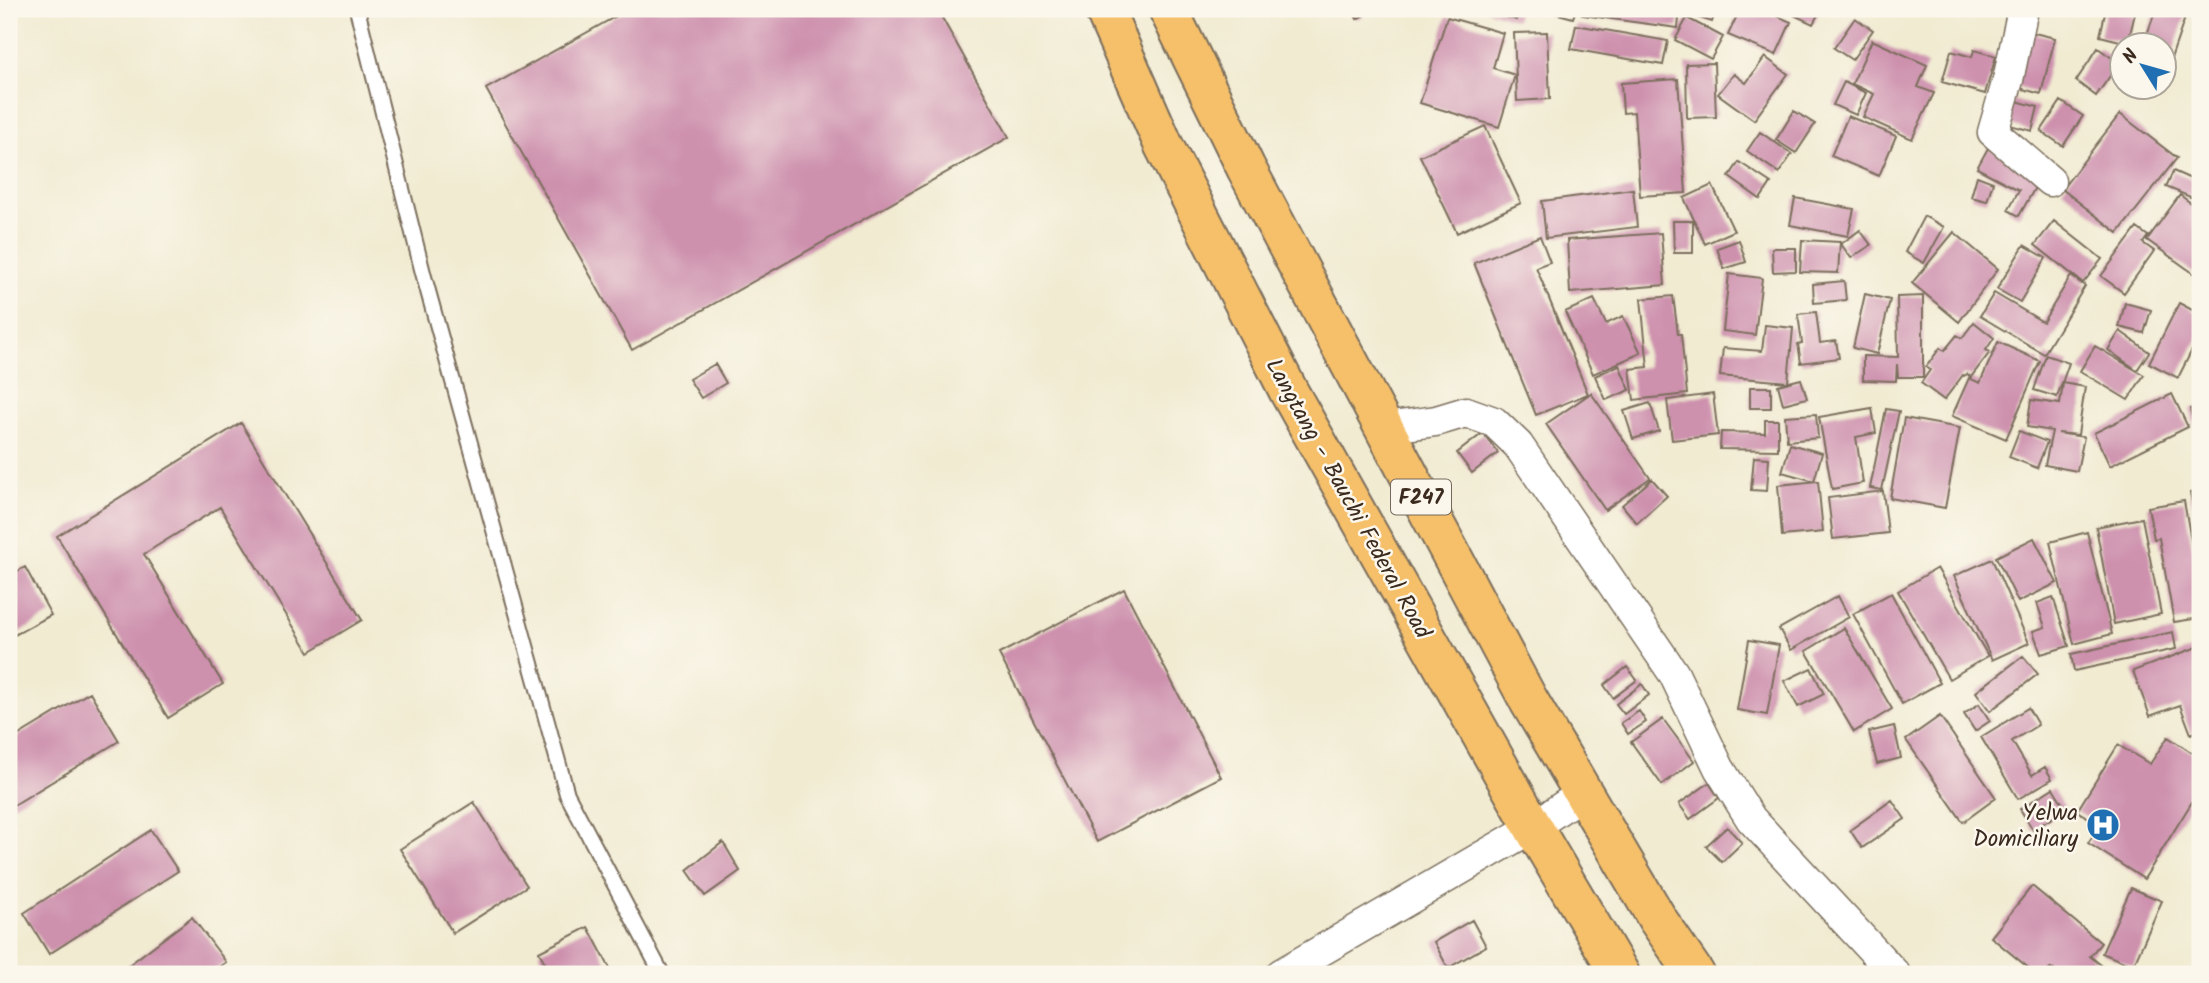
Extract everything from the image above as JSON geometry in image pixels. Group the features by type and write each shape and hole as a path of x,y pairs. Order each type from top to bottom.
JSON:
{"main road":[{"name":"Langtang - Bauchi Federal Road","path":"1104,9 1164,146 1289,392 1533,827 1620,974"},
{"name":"F247","path":"1168,9 1246,168 1529,701 1658,919 1695,974"}],"street":[{"path":"2023,9 2008,80 1993,132 2050,181"},
{"path":"1384,428 1436,421 1466,412 1494,422 1518,445 1674,674 1719,768 1751,819 1895,974"},
{"path":"1281,974 1533,827 1583,793"}],"lane":[{"path":"357,9 424,273 567,793 662,974"}],"building":[{"path":"629,9 937,9 1009,137 632,350 486,89"},
{"path":"1352,9 1374,9 1357,19"},
{"path":"1485,9 1519,9 1516,20"},
{"path":"1557,9 1576,9 1573,18 1555,13"},
{"path":"1583,9 1680,9 1678,28 1582,15"},
{"path":"1683,9 1716,9 1712,22 1682,12"},
{"path":"1740,9 1761,9 1791,22 1776,55 1728,35"},
{"path":"1798,9 1821,9 1813,24 1794,15"},
{"path":"2106,9 2136,9 2131,32 2108,32 2108,38 2100,36"},
{"path":"2156,9 2188,9 2178,38 2178,32 2148,32"},
{"path":"1447,17 1503,33 1493,68 1515,75 1499,127 1420,103"},
{"path":"1687,18 1723,37 1711,59 1675,40"},
{"path":"1855,18 1873,30 1852,60 1834,48"},
{"path":"1576,25 1668,41 1663,65 1571,49"},
{"path":"2026,31 2055,38 2041,94 2012,86"},
{"path":"1547,32 1550,99 1517,101 1514,33"},
{"path":"1872,40 1927,65 1918,87 1934,93 1912,139 1863,117 1874,94 1852,84"},
{"path":"2098,48 2108,55 2108,79 2096,96 2076,81"},
{"path":"1974,50 1996,56 1985,94 1942,82 1951,51 1972,57"},
{"path":"1765,57 1788,74 1754,120 1718,94 1734,74 1746,83"},
{"path":"1714,63 1716,117 1687,118 1686,64"},
{"path":"1678,79 1686,193 1640,196 1634,112 1623,113 1621,83"},
{"path":"1844,82 1866,93 1856,115 1833,105"},
{"path":"2013,100 2038,107 2032,131 2006,124"},
{"path":"2061,101 2083,116 2063,146 2041,131"},
{"path":"1794,111 1815,124 1796,153 1776,140"},
{"path":"2120,114 2177,158 2118,233 2062,189"},
{"path":"1848,116 1896,136 1879,176 1831,156"},
{"path":"1485,126 1521,203 1457,233 1420,156"},
{"path":"1760,132 1792,154 1779,173 1747,151"},
{"path":"1988,148 2041,177 2019,216 2008,210 2019,190 1977,168"},
{"path":"1739,162 1771,183 1760,199 1729,177"},
{"path":"2173,171 2200,183 2200,201 2166,187"},
{"path":"1977,176 1993,182 1987,201 1971,197"},
{"path":"1712,185 1734,231 1705,244 1684,198"},
{"path":"1633,189 1637,227 1546,238 1542,201"},
{"path":"2180,195 2200,210 2200,278 2147,240"},
{"path":"1795,198 1854,209 1848,236 1790,225"},
{"path":"1924,216 1944,227 1924,263 1905,252"},
{"path":"1673,221 1693,221 1693,253 1674,253"},
{"path":"2054,221 2102,259 2083,283 2035,245"},
{"path":"2137,228 2148,236 2143,243 2154,251 2124,293 2101,276"},
{"path":"1860,230 1871,245 1851,258 1841,244"},
{"path":"1954,232 1998,269 1959,322 1912,283"},
{"path":"1661,233 1665,285 1570,293 1567,240"},
{"path":"1540,236 1550,262 1536,267 1588,394 1536,415 1474,263"},
{"path":"1739,240 1746,262 1724,269 1717,248"},
{"path":"1802,240 1840,242 1838,273 1800,272"},
{"path":"2024,245 2046,258 2020,302 1997,289"},
{"path":"1772,248 1796,248 1796,271 1773,272"},
{"path":"1729,274 1762,278 1755,335 1723,331"},
{"path":"2071,276 2085,286 2044,354 1980,316 1994,293 2043,322"},
{"path":"1844,281 1846,300 1814,303 1813,284"},
{"path":"1865,294 1890,300 1877,354 1853,348"},
{"path":"1673,296 1678,334 1681,334 1687,394 1634,400 1630,369 1648,367 1641,299"},
{"path":"1923,296 1923,377 1898,377 1897,364 1896,381 1863,380 1863,356 1898,357 1897,297"},
{"path":"1594,299 1606,324 1623,316 1641,353 1593,374 1565,312"},
{"path":"2125,303 2151,310 2144,333 2119,327"},
{"path":"2179,303 2200,314 2200,334 2178,378 2149,363"},
{"path":"1816,312 1820,343 1836,341 1839,358 1801,363 1798,344 1802,343 1798,314"},
{"path":"1974,322 1994,338 1986,350 1990,352 1971,377 1963,375 1944,400 1921,383 1930,370 1926,367 1940,348 1944,351 1957,335 1962,338"},
{"path":"1765,325 1793,328 1788,382 1720,376 1723,348 1762,351"},
{"path":"2120,331 2149,352 2137,370 2108,350"},
{"path":"1998,342 2040,361 2006,439 1952,416 1969,378 1980,383"},
{"path":"2095,346 2144,375 2128,400 2080,371"},
{"path":"2046,355 2069,363 2057,397 2034,390"},
{"path":"715,364 726,383 701,398 689,379"},
{"path":"1619,365 1630,390 1606,400 1595,376"},
{"path":"1801,379 1807,398 1783,404 1778,385"},
{"path":"2063,383 2085,387 2078,435 2058,433 2084,437 2077,471 2045,465 2052,431 2027,427 2031,400 2060,404"},
{"path":"1750,387 1771,387 1771,408 1750,408"},
{"path":"1591,393 1650,478 1605,510 1546,424"},
{"path":"1713,394 1718,435 1672,440 1667,400"},
{"path":"2172,394 2188,427 2110,466 2094,433"},
{"path":"1650,403 1659,431 1633,439 1624,411"},
{"path":"2200,406 2200,428 2195,429 2190,409"},
{"path":"1872,408 1876,433 1856,437 1863,483 1832,489 1819,417"},
{"path":"1886,409 1899,411 1882,490 1870,488"},
{"path":"1816,414 1818,438 1787,441 1785,416"},
{"path":"1904,418 1960,428 1945,508 1890,498"},
{"path":"1765,420 1778,420 1778,450 1720,449 1721,432 1765,433"},
{"path":"241,423 362,620 309,652 220,507 144,554 223,684 168,718 57,536"},
{"path":"2019,431 2047,442 2037,468 2009,457"},
{"path":"1483,433 1498,453 1472,473 1457,453"},
{"path":"1790,444 1822,453 1814,481 1782,472"},
{"path":"1754,457 1769,458 1767,491 1751,490"},
{"path":"1652,479 1667,496 1637,523 1622,505"},
{"path":"1818,481 1823,532 1782,536 1778,485"},
{"path":"2200,490 2200,521 2196,521 2190,493"},
{"path":"1883,491 1888,533 1833,539 1828,498"},
{"path":"2184,501 2200,592 2200,618 2174,622 2159,538 2154,539 2148,507"},
{"path":"2142,518 2161,614 2114,624 2096,527"},
{"path":"2087,532 2112,634 2074,644 2050,542"},
{"path":"2034,538 2057,583 2018,602 1996,557"},
{"path":"1992,559 2029,643 1992,660 1954,576"},
{"path":"25,567 51,615 9,638 9,576"},
{"path":"1937,568 1988,656 1949,679 1898,591"},
{"path":"1124,589 1221,777 1097,842 999,654"},
{"path":"1891,593 1940,683 1902,704 1853,614"},
{"path":"1838,596 1849,617 1791,650 1779,629"},
{"path":"2053,597 2069,646 2041,654 2033,631 2045,627 2037,603"},
{"path":"1844,628 1892,709 1854,732 1806,651"},
{"path":"2173,632 2176,649 2074,671 2071,654"},
{"path":"1749,640 1779,645 1767,715 1737,710"},
{"path":"2200,646 2200,730 2191,734 2180,705 2150,716 2133,671"},
{"path":"2023,656 2038,674 1990,711 1976,692"},
{"path":"1627,667 1637,680 1613,698 1604,685"},
{"path":"1811,668 1824,694 1798,707 1784,681"},
{"path":"1642,684 1649,695 1624,714 1616,704"},
{"path":"90,692 119,741 9,808 9,741"},
{"path":"1979,704 1990,721 1975,731 1964,714"},
{"path":"2028,708 2038,725 2012,741 2032,775 2045,767 2052,779 2018,799 1981,737"},
{"path":"1639,711 1646,722 1628,734 1621,723"},
{"path":"1940,716 1996,798 1963,822 1906,740"},
{"path":"1663,719 1694,761 1662,785 1631,742"},
{"path":"1894,726 1901,758 1877,764 1869,732"},
{"path":"2168,737 2200,758 2200,789 2144,879 2088,843 2100,825 2077,811 2118,745 2150,764"},
{"path":"1709,783 1719,798 1690,819 1679,804"},
{"path":"2053,788 2066,809 2033,830 2020,809"},
{"path":"1892,800 1905,819 1862,848 1850,830"},
{"path":"474,802 527,886 453,933 400,849"},
{"path":"1727,827 1742,843 1722,862 1706,846"},
{"path":"151,830 178,871 49,954 24,913"},
{"path":"723,842 740,871 705,896 687,870"},
{"path":"2032,886 2101,943 2090,956 2112,974 2059,974 2051,968 2046,974 2036,974 1991,937"},
{"path":"2131,888 2162,901 2133,966 2102,953"},
{"path":"192,917 226,962 210,974 117,974"},
{"path":"1472,920 1486,946 1448,968 1434,942"},
{"path":"588,927 613,974 551,974 539,952"}],"place":[{"name":"Yelwa Domiciliary","path":"2103,825"}]}
